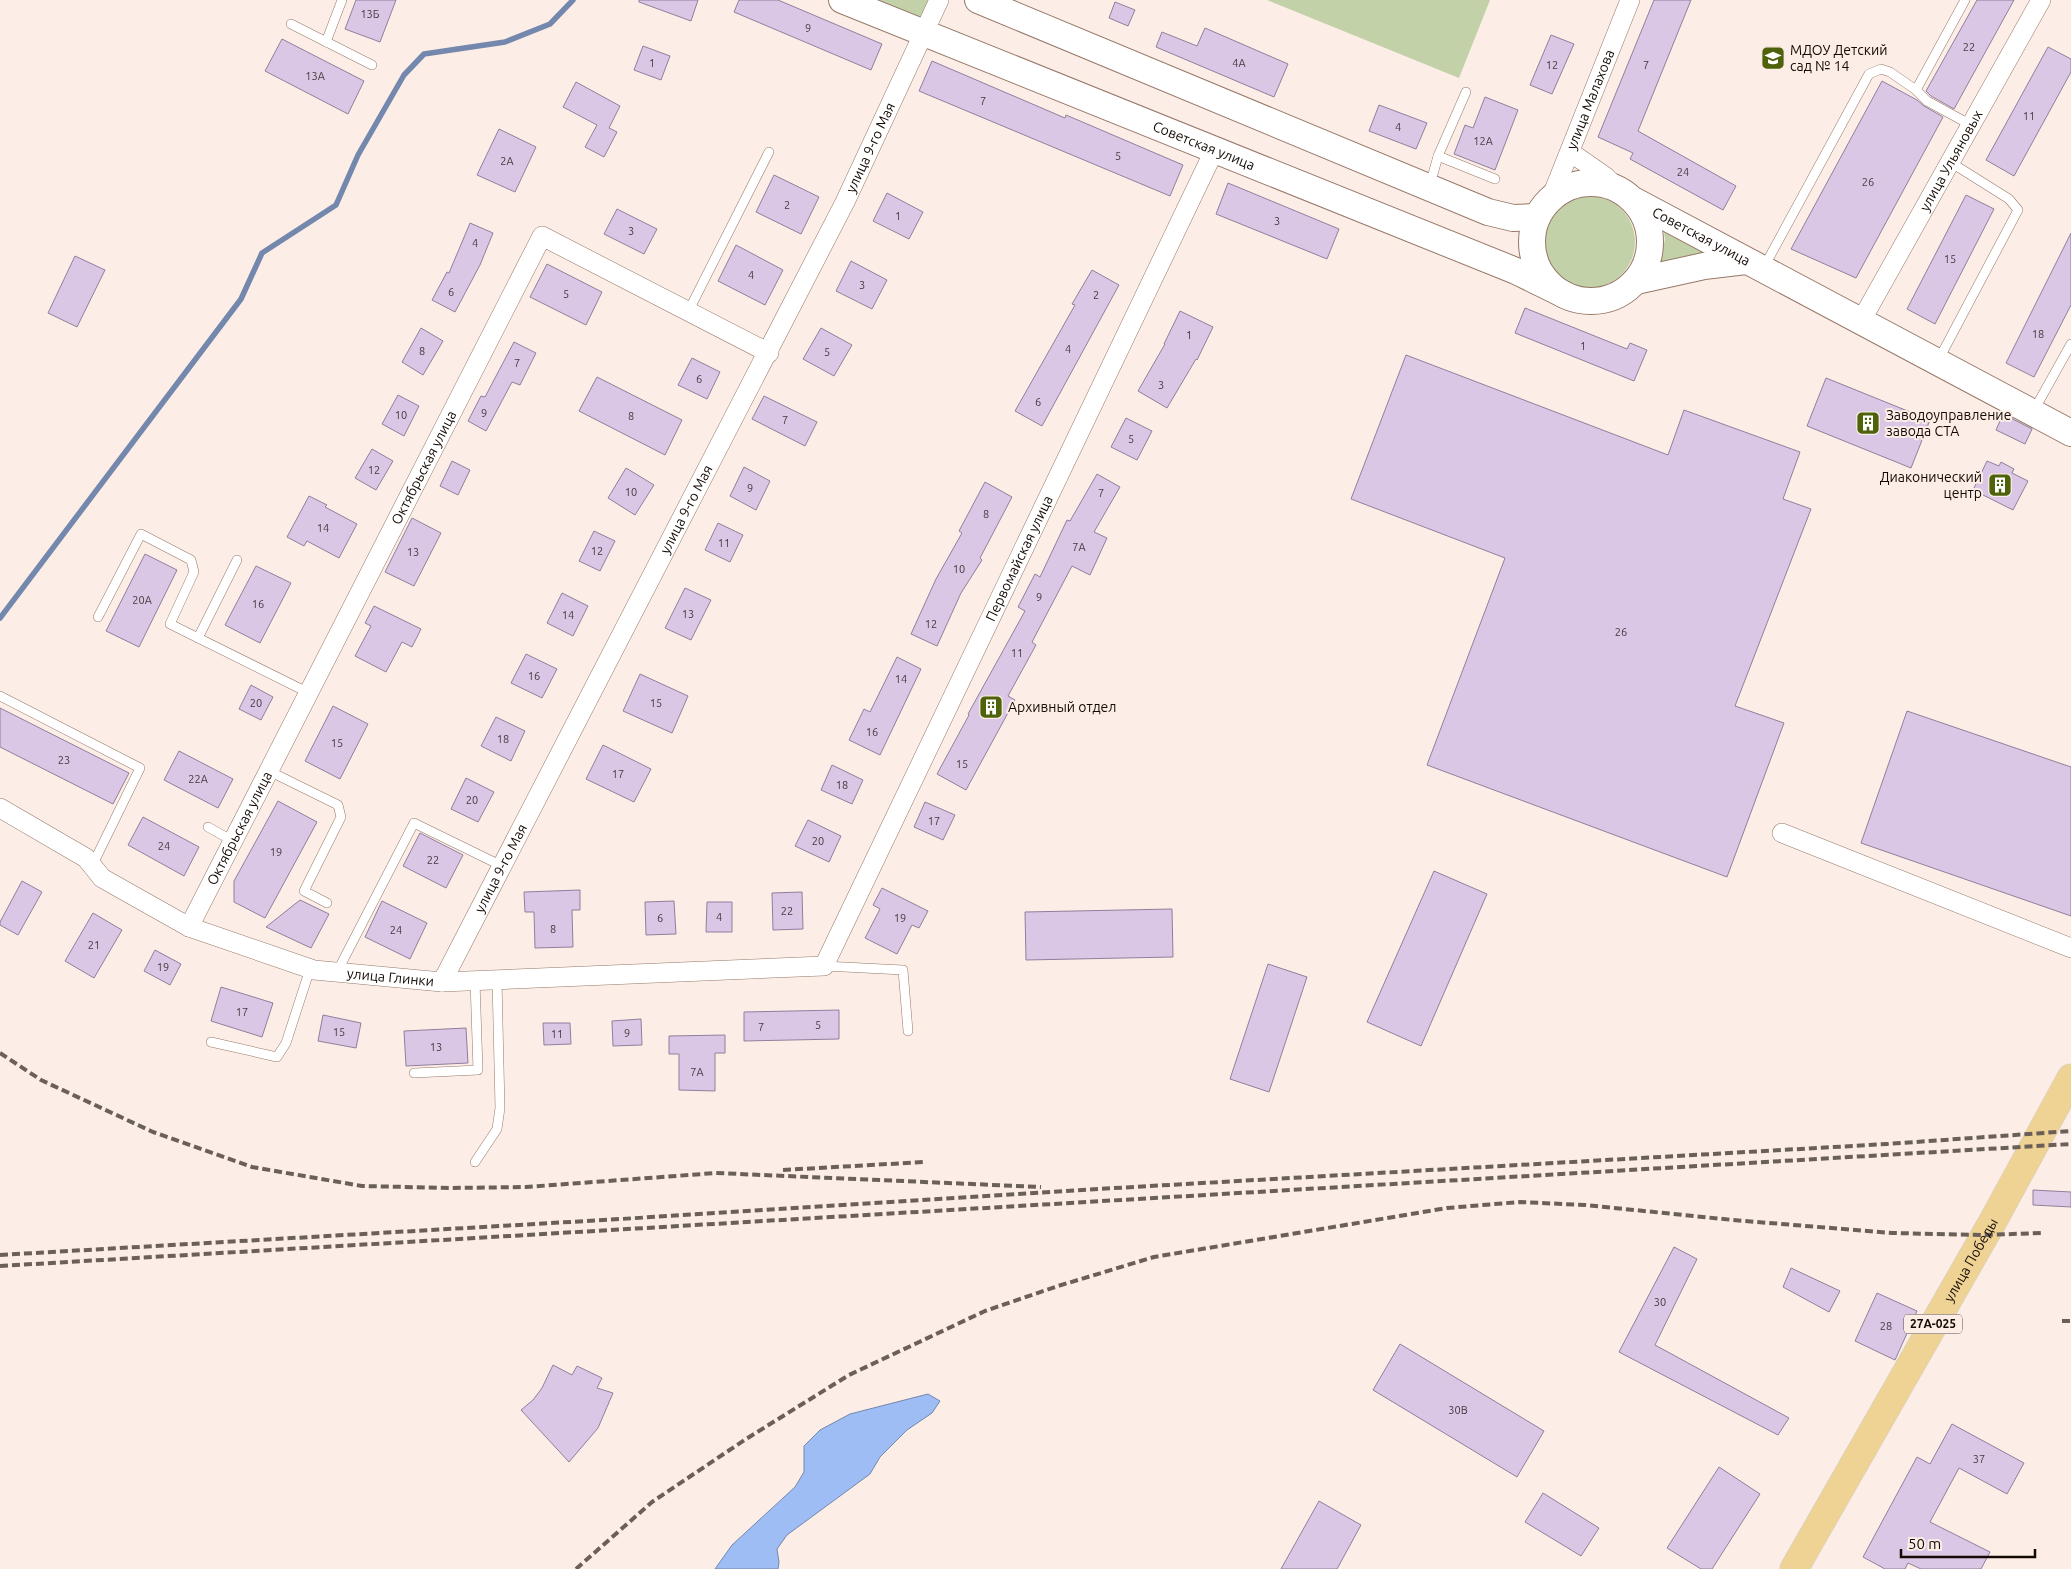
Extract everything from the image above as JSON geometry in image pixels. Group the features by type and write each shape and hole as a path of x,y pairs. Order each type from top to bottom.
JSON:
{"main road":[{"name":"Советская улица","path":"842,0 1516,271 1565,295 1586,301 1611,298 1622,292 1636,281 1649,255 1650,237 1645,217 1626,196"},
{"name":"Советская улица","path":"978,0 1488,212 1513,218 1544,207 1566,188 1587,183 1603,184 1754,266"},
{"name":"Советская улица","path":"1544,207 1532,238 1533,255 1538,269 1547,281 1552,287 1565,295"},
{"name":"Советская улица","path":"1636,281 1704,266 1754,266"},
{"path":"1754,266 2071,433"},
{"name":"улица Победы","path":"1794,1569 2010,1190 2071,1078"}],"street":[{"name":"улица 9-го Мая","path":"442,982 500,865 845,202 939,0"},
{"name":"улица Малахова","path":"1544,207 1570,152 1630,0"},
{"name":"улица Ульяновых","path":"1861,321 2041,0"},
{"name":"Первомайская улица","path":"824,966 1214,151"},
{"path":"1570,152 1606,177 1626,196"},
{"name":"Октябрьская улица","path":"189,927 542,236 768,353"},
{"name":"улица Глинки","path":"0,808 86,858 102,878 189,927 310,969 442,982 824,966"},
{"path":"1782,833 2071,948"}],"lane":[{"path":"326,42 342,0"},
{"path":"1916,90 1965,0"},
{"path":"291,24 372,65"},
{"path":"1754,266 1869,74 1874,70 1882,69 1890,72 1916,90 1927,102 1971,125"},
{"path":"1430,188 1438,156 1466,92"},
{"path":"688,312 769,152"},
{"path":"1438,156 1495,179"},
{"path":"1937,362 2018,210 2010,199 1950,162"},
{"path":"2032,413 2071,344"},
{"path":"98,617 141,534 191,560 194,572 170,624 309,693"},
{"path":"198,638 237,560"},
{"path":"0,696 140,768 92,866"},
{"path":"268,771 338,804 341,817 304,891 327,903"},
{"path":"337,972 414,823 500,865"},
{"path":"208,828 233,841"},
{"path":"824,966 903,970 908,1031"},
{"path":"211,1042 277,1057 286,1042 310,969"},
{"path":"475,1162 496,1129 500,1108 497,980"},
{"path":"414,1073 478,1070 475,981"}],"green space":[{"path":"860,0 931,0 921,24"},
{"path":"1267,0 1490,0 1459,78"},
{"path":"1589,196 1607,200 1621,210 1631,224 1635,242 1631,260 1621,274 1607,284 1589,288 1571,284 1557,274 1547,260 1543,242 1547,224 1557,210 1571,200"},
{"path":"1663,224 1708,251 1656,268 1665,240"}],"water":[{"path":"928,1394 940,1401 932,1413 907,1430 880,1457 870,1474 787,1535 777,1549 778,1569 715,1569 732,1545 795,1487 804,1472 804,1446 820,1430 850,1414"}],"building":[{"path":"356,0 396,0 380,42 345,29"},
{"path":"639,0 698,0 691,21 639,2"},
{"path":"739,0 778,0 882,44 871,70 734,12"},
{"path":"1654,0 1691,0 1638,131 1736,186 1723,210 1630,159 1633,153 1598,137"},
{"path":"1977,0 2014,0 1954,109 1931,96 1926,91"},
{"path":"1115,2 1135,10 1128,26 1109,18"},
{"path":"1205,28 1288,64 1274,97 1156,47 1162,32 1197,46"},
{"path":"1551,35 1574,44 1552,94 1530,85"},
{"path":"282,39 364,81 348,114 265,71"},
{"path":"643,46 670,56 661,80 634,70"},
{"path":"2048,47 2071,59 2071,72 2014,176 1986,160"},
{"path":"932,61 1065,118 1066,115 1183,165 1170,196 919,91"},
{"path":"1882,81 1943,117 1856,278 1791,249"},
{"path":"576,82 620,106 609,128 617,132 604,157 585,147 597,125 563,107"},
{"path":"1485,97 1518,110 1495,170 1454,154 1465,125 1473,128"},
{"path":"1379,105 1427,123 1416,149 1369,131"},
{"path":"499,129 536,147 515,192 477,175"},
{"path":"774,175 819,197 801,234 756,212"},
{"path":"1228,183 1339,229 1327,259 1216,214"},
{"path":"887,193 923,212 909,239 873,221"},
{"path":"1966,195 1994,209 1935,324 1907,309"},
{"path":"617,209 657,229 644,254 604,234"},
{"path":"470,223 493,233 480,265 455,312 432,300 447,272 449,273"},
{"path":"2071,233 2071,305 2034,377 2006,363"},
{"path":"736,245 783,270 765,305 718,281"},
{"path":"75,256 105,270 77,327 48,313"},
{"path":"851,261 887,280 872,309 836,291"},
{"path":"547,264 602,292 586,325 530,297"},
{"path":"1092,270 1119,285 1042,426 1015,411 1075,305 1072,304"},
{"path":"1525,308 1627,349 1630,343 1647,350 1634,381 1515,333"},
{"path":"1180,311 1213,327 1197,360 1167,408 1138,391 1165,344"},
{"path":"421,328 443,341 423,375 402,362"},
{"path":"821,328 852,345 834,376 803,359"},
{"path":"514,342 536,353 520,385 512,382 486,431 468,421 481,396 485,397"},
{"path":"1406,355 1668,455 1684,410 1800,452 1783,499 1811,509 1735,706 1784,723 1727,877 1427,765 1505,558 1351,499"},
{"path":"692,358 720,372 707,399 678,385"},
{"path":"597,377 682,420 665,455 579,411"},
{"name":"Заводоуправление завода СТА","path":"1826,378 1930,420 1911,468 1807,426"},
{"path":"398,395 419,406 404,436 382,424"},
{"path":"764,396 817,422 805,446 752,419"},
{"path":"2003,414 2032,429 2025,444 1996,430"},
{"path":"1126,418 1152,431 1137,460 1111,447"},
{"path":"372,449 393,461 376,490 355,478"},
{"path":"452,461 470,470 458,495 440,486"},
{"name":"Диаконический центр","path":"1987,461 1999,466 2001,462 2014,469 2012,473 2028,481 2013,510 1973,490"},
{"path":"744,467 770,481 756,510 730,496"},
{"path":"626,468 654,485 635,515 608,498"},
{"path":"1097,474 1120,487 1094,532 1107,538 1090,575 1072,566 1032,642 1036,645 1008,696 1015,700 966,790 937,774 1025,611 1018,607 1035,574 1040,577 1067,520 1070,521"},
{"path":"985,482 1012,497 980,558 982,560 961,593 937,646 911,634 936,579 962,533 959,531"},
{"path":"309,496 357,524 339,558 307,541 304,546 287,537"},
{"path":"412,518 441,533 414,586 385,572"},
{"path":"718,523 743,535 730,562 705,550"},
{"path":"594,531 615,541 600,571 579,561"},
{"path":"145,554 177,570 139,647 106,631"},
{"path":"256,566 291,583 260,643 225,625"},
{"path":"685,588 711,600 691,640 665,628"},
{"path":"562,593 588,606 573,636 547,623"},
{"path":"374,606 421,629 412,647 402,642 386,672 355,656 371,626 365,623"},
{"path":"526,654 557,669 542,698 511,683"},
{"path":"897,657 921,669 880,755 849,740 864,709 870,712"},
{"path":"640,674 688,696 672,733 623,711"},
{"path":"251,685 273,697 261,720 239,709"},
{"path":"333,706 368,724 340,779 305,761"},
{"path":"0,708 129,773 113,804 0,747"},
{"path":"1907,711 2071,767 2071,916 1861,843"},
{"path":"496,717 525,731 511,761 481,746"},
{"path":"603,745 651,769 634,802 586,779"},
{"path":"179,751 233,779 218,808 164,780"},
{"path":"832,765 863,780 852,804 821,790"},
{"path":"466,778 494,792 478,822 451,809"},
{"path":"278,801 317,822 265,918 234,902 234,881"},
{"path":"925,802 955,815 943,840 914,827"},
{"path":"143,817 199,847 184,876 128,845"},
{"path":"808,820 841,836 829,862 795,846"},
{"path":"420,833 463,855 446,888 403,866"},
{"path":"1434,871 1487,894 1421,1046 1367,1022"},
{"path":"22,881 42,892 18,935 0,925 0,922"},
{"path":"882,888 928,911 919,928 912,925 897,954 865,938 880,909 873,905"},
{"path":"580,890 580,910 572,910 573,947 535,948 534,912 525,912 524,892"},
{"path":"802,892 803,929 773,930 772,893"},
{"path":"300,900 329,914 311,948 266,927"},
{"path":"382,901 427,923 410,959 365,937"},
{"path":"674,901 676,934 646,935 645,902"},
{"path":"707,902 732,902 732,932 706,932"},
{"path":"1172,909 1173,957 1026,960 1025,912"},
{"path":"93,913 122,930 94,978 65,961"},
{"path":"155,950 181,964 170,985 144,971"},
{"path":"1268,964 1307,977 1269,1092 1230,1079"},
{"path":"221,987 273,1003 262,1037 211,1021"},
{"path":"839,1010 839,1039 744,1041 744,1012"},
{"path":"323,1015 361,1023 356,1048 318,1041"},
{"path":"641,1019 642,1045 613,1046 612,1021"},
{"path":"543,1023 570,1023 571,1044 544,1045"},
{"path":"466,1028 468,1063 406,1066 404,1031"},
{"path":"725,1035 725,1053 715,1053 715,1091 679,1090 679,1054 669,1054 669,1036"},
{"path":"2033,1190 2071,1192 2071,1207 2033,1205"},
{"path":"1674,1247 1697,1259 1655,1345 1789,1418 1778,1435 1619,1352"},
{"path":"1791,1268 1840,1291 1829,1312 1783,1287"},
{"path":"1877,1293 1917,1311 1895,1360 1855,1341"},
{"path":"1400,1344 1544,1431 1517,1477 1373,1390"},
{"path":"553,1365 572,1375 577,1366 602,1378 597,1388 613,1393 598,1428 569,1462 521,1410 533,1400 542,1388"},
{"path":"1952,1424 2024,1463 2007,1494 1959,1468 1930,1522 1990,1552 1981,1569 1921,1569 1908,1563 1905,1569 1885,1569 1863,1557 1917,1457 1930,1464"},
{"path":"1719,1467 1760,1494 1712,1569 1701,1569 1667,1548"},
{"path":"1543,1493 1599,1528 1581,1556 1525,1522"},
{"path":"1319,1501 1361,1525 1337,1569 1281,1569"}],"waterway":[{"path":"0,618 241,299 262,253 336,205 358,155 404,75 424,54 505,42 550,24 573,0"}],"railway":[{"path":"0,1053 41,1080 153,1132 252,1167 362,1186 526,1187 716,1173 1041,1187"},
{"path":"0,1255 1887,1144 2071,1131"},
{"path":"0,1266 2071,1144"},
{"path":"783,1170 924,1162"},
{"path":"576,1569 652,1502 746,1439 849,1375 985,1311 1058,1286 1154,1257 1447,1208 1520,1202 1585,1205 1892,1233 1984,1235 2042,1233"},
{"path":"2062,1321 2071,1321"}],"place":[{"name":"МДОУ Детский сад № 14","path":"1773,58"},
{"name":"Заводоуправление завода СТА","path":"1868,423"},
{"name":"Диаконический центр","path":"2000,485"},
{"name":"Архивный отдел","path":"991,707"}]}
